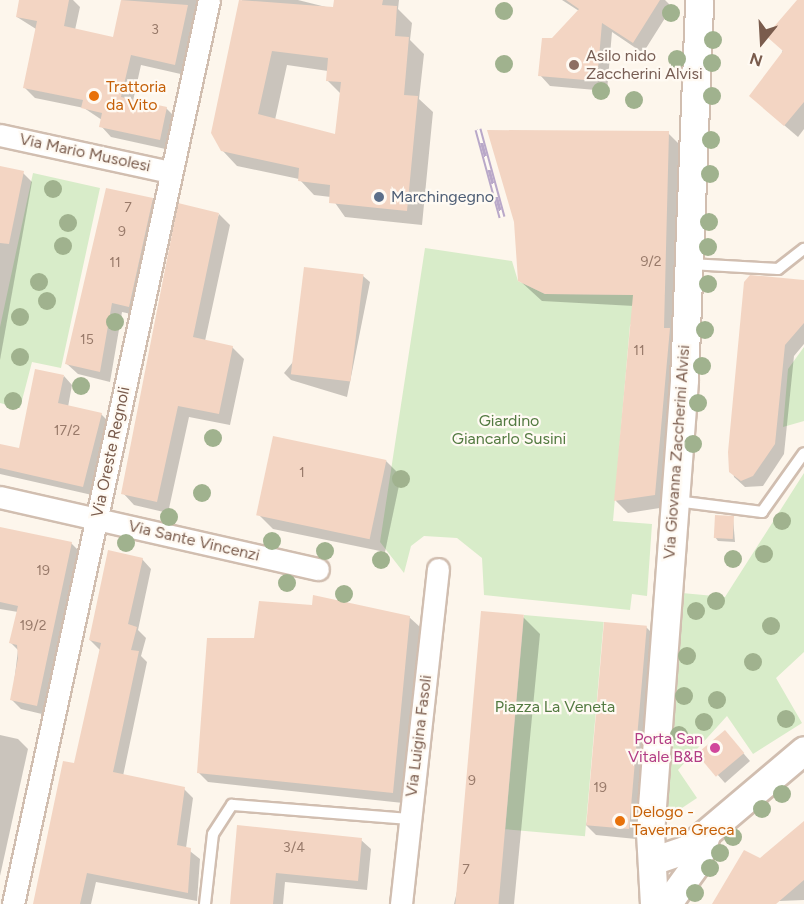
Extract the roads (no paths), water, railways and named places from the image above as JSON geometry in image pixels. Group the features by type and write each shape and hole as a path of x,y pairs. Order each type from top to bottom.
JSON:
{"street":[{"name":"Via Oreste Regnoli","path":"13,904 209,0"},
{"name":"Via Giovanna Zaccherini Alvisi","path":"654,904 652,861 676,501 699,0"},
{"name":"Via Mario Musolesi","path":"0,135 170,172"},
{"name":"Via Sante Vincenzi","path":"0,497 318,569"},
{"name":"Via Luigina Fasoli","path":"401,904 438,569"},
{"path":"652,861 687,849 804,750"},
{"path":"667,904 696,864 706,835"}],"lane":[{"path":"686,263 778,270 804,249"},
{"path":"676,501 762,512 804,453"},
{"path":"206,904 213,834 232,805 410,819"}],"railway":[{"path":"478,129 502,217"}],"place":[{"name":"Asilo nido Zaccherini Alvisi","path":"574,65"},
{"name":"Trattoria da Vito","path":"94,96"},
{"name":"Marchingegno","path":"379,197"},
{"name":"Porta San Vitale B&B","path":"715,748"},
{"name":"Delogo - Taverna Greca","path":"620,821"}],"park label":[{"name":"Giardino Giancarlo Susini","path":"509,430"},
{"name":"Piazza La Veneta","path":"555,707"}]}
